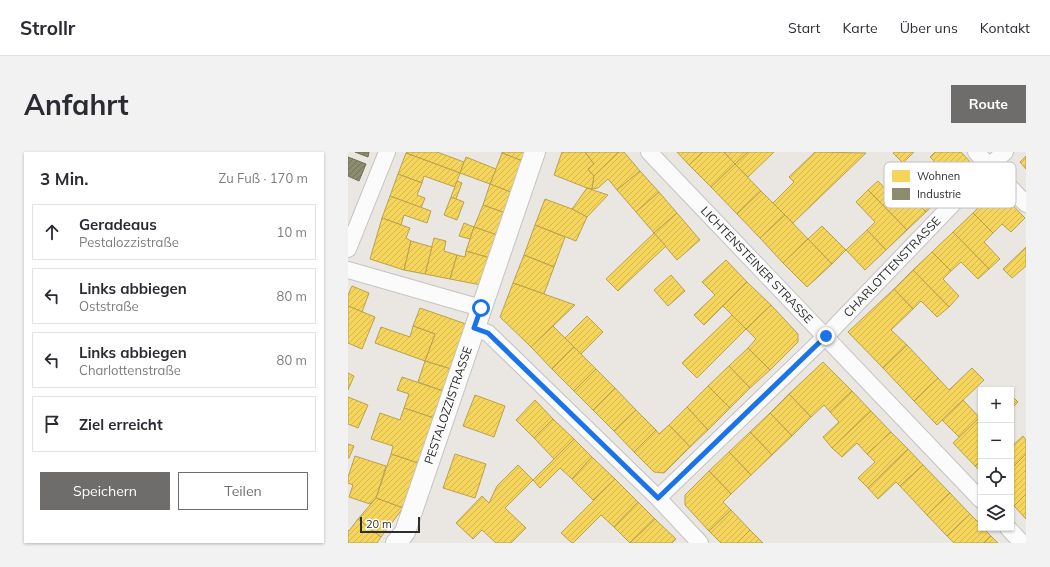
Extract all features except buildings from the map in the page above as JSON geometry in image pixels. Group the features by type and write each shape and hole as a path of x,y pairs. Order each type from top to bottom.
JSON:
{"street":[{"path":"348,249 387,152"},
{"name":"PESTALOZZISTRASSE","path":"396,543 405,532 535,152"},
{"name":"LICHTENSTEINER STRASSE","path":"649,152 978,497"},
{"path":"976,152 985,162"},
{"name":"CHARLOTTENSTRASSE","path":"994,162 1005,152"},
{"path":"1016,194 1026,204"},
{"name":"CHARLOTTENSTRASSE","path":"658,498 826,336 949,208"},
{"path":"348,270 481,308"},
{"path":"474,328 488,333 658,498 700,543"},
{"path":"1011,531 1022,543"}],"route":[{"path":"481,308 474,328 488,333 658,498 826,336"}]}
